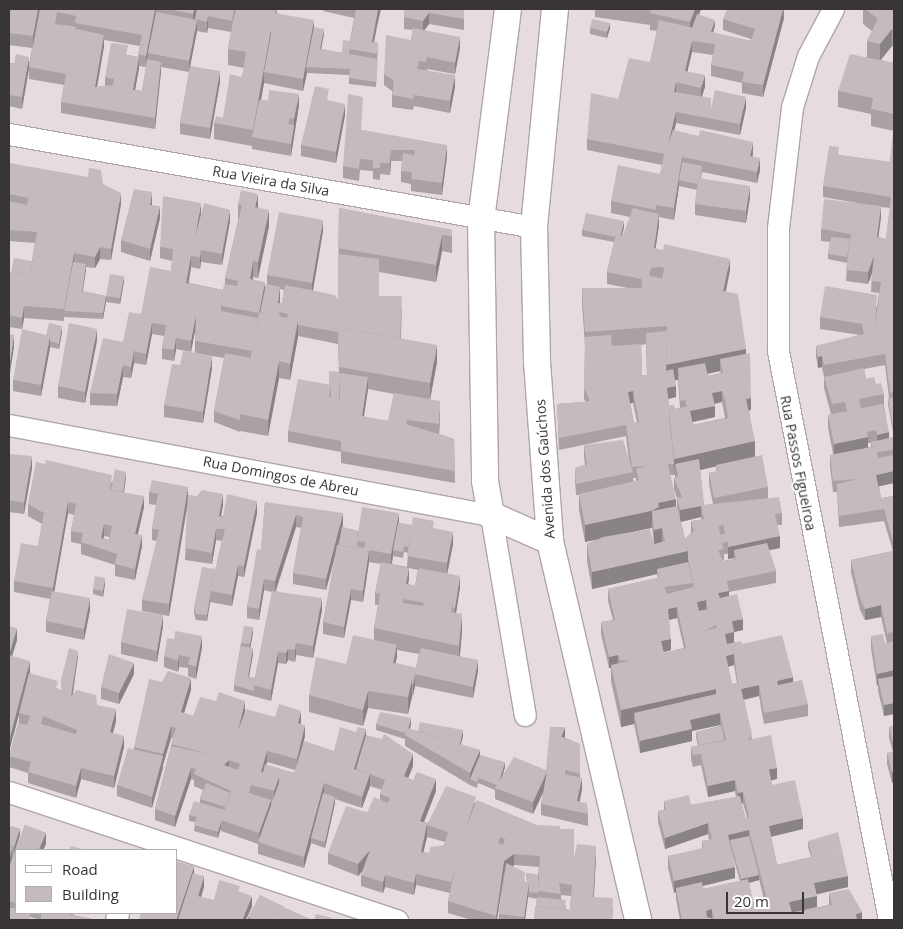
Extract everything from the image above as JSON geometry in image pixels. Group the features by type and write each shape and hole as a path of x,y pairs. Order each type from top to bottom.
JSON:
{"street":[{"path":"508,9 481,219 483,442 491,515 525,715"},
{"name":"Avenida dos Gaúchos","path":"555,9 534,227 537,362 550,541 638,920"},
{"name":"Rua Passos Figueiroa","path":"833,9 808,56 792,107 778,228 778,351 889,909"},
{"name":"Rua Vieira da Silva","path":"9,134 534,227"},
{"name":"Rua Domingos de Abreu","path":"9,425 491,515 550,541"},
{"path":"9,792 136,843 156,849"},
{"path":"178,855 397,920"}],"building":[{"path":"9,9 38,9 33,36 9,33"},
{"path":"40,9 155,9 146,56 138,54 142,35 75,23 76,16 57,12 55,24 104,35 95,87 113,85 114,79 105,77 111,43 128,45 126,55 139,57 133,90 142,91 147,59 161,62 155,118 61,102 66,74 29,67"},
{"path":"167,9 194,9 193,14"},
{"path":"197,9 234,9 232,21 208,16 207,22 195,19"},
{"path":"236,9 275,9 275,13 314,20 303,79 264,72 271,29 233,22"},
{"path":"356,9 378,9 372,42 378,43 378,54 349,49"},
{"path":"405,9 464,9 464,19 429,13 423,21 404,17"},
{"path":"651,9 695,9 690,22 650,13"},
{"path":"727,9 783,9 763,85 742,82 744,72 711,65 715,44 692,41 685,71 705,75 701,88 676,82 674,92 711,98 711,109 715,90 746,97 740,124 676,112 668,144 673,130 699,136 700,130 753,142 750,156 760,158 757,172 682,157 674,208 656,205 656,210 611,201 618,165 660,174 664,154 587,139 591,93 618,99 629,58 650,62 659,20 751,41 755,29 723,19"},
{"path":"865,9 894,9 894,31 892,29 880,44 867,41 878,19"},
{"path":"156,12 197,20 189,61 148,53"},
{"path":"697,14 715,20 711,32 692,28"},
{"path":"592,19 610,23 607,32 590,28"},
{"path":"233,21 271,29 253,130 214,123 216,116 223,118 230,74 242,77 246,52 228,49"},
{"path":"314,27 324,29 320,49 342,53 343,40 350,41 349,54 378,59 376,82 349,78 350,69 306,67"},
{"path":"413,28 460,37 455,63 427,57 426,62 419,61 417,69 455,75 450,101 414,95 413,99 392,95 394,81 384,74 386,35 411,40"},
{"path":"16,54 29,57 22,97 9,95 9,63 14,64"},
{"path":"850,54 894,63 894,114 871,109 873,98 838,91"},
{"path":"190,66 220,71 210,128 180,123"},
{"path":"315,86 329,89 327,100 345,104 336,152 301,145"},
{"path":"269,90 299,94 294,119 290,118 288,124 294,125 291,144 252,137 259,100 268,101"},
{"path":"348,94 363,97 361,130 346,127"},
{"path":"346,127 447,145 442,183 411,179 412,172 401,171 403,153 414,155 415,150 391,150 390,163 380,163 380,168 373,168 373,160 360,159 359,169 343,166"},
{"path":"893,131 894,392 890,393 885,354 824,365 822,356 818,357 816,346 864,334 862,324 820,317 825,286 877,295 875,326 881,282 871,281 874,256 868,272 846,270 851,234 821,229 824,199 881,206 877,237 886,239 891,197 823,186 829,146 839,147 838,155 890,162"},
{"path":"682,162 702,166 697,184 679,180"},
{"path":"9,163 88,177 89,168 101,170 103,184 121,193 111,249 100,247 95,257 74,253 64,309 24,306 22,318 9,315 10,272 30,276 37,232 9,230 9,201 27,205 28,198 9,194"},
{"path":"698,178 750,186 746,211 695,204"},
{"path":"134,189 152,192 150,205 160,206 150,249 121,240"},
{"path":"241,190 258,194 255,207 269,210 258,262 253,261 250,279 265,282 259,313 221,306 224,284 237,286 238,281 225,278 242,205 238,204"},
{"path":"163,196 201,203 195,238 204,203 230,210 222,254 201,250 200,257 191,256 186,283 223,290 221,311 258,318 252,351 195,341 196,315 191,341 176,338 174,350 162,348 166,325 152,323 146,354 134,351 131,367 123,365 117,394 90,393 103,338 123,342 129,312 141,314 150,267 171,271 173,249 160,247"},
{"path":"339,208 452,230 452,236 442,235 436,265 338,248"},
{"path":"633,208 659,214 654,248 663,250 664,244 730,259 723,291 662,279 664,268 660,267 651,268 649,276 641,274 641,279 607,272 616,234 623,236"},
{"path":"279,212 323,220 312,283 267,275"},
{"path":"586,213 624,221 621,235 616,234 615,237 582,230"},
{"path":"831,237 850,239 847,257 828,254"},
{"path":"338,254 379,259 379,296 402,296 400,338 338,327 338,332 298,325 298,320 287,318 288,314 279,312 280,317 260,313 266,284 280,287 278,303 282,304 285,285 335,295 338,300"},
{"path":"14,258 32,261 30,276 11,272"},
{"path":"73,262 86,264 82,291 106,296 103,313 64,311"},
{"path":"110,274 124,276 120,298 106,296"},
{"path":"641,274 738,294 746,349 666,365 667,326 585,332 582,288 642,288"},
{"path":"259,313 298,320 290,364 279,361 268,420 240,414"},
{"path":"49,323 62,326 59,344 50,341 50,336 46,335"},
{"path":"69,323 97,329 85,392 58,386"},
{"path":"338,327 437,345 430,383 339,367"},
{"path":"22,329 50,336 41,385 13,380"},
{"path":"667,331 666,371 673,369 676,386 667,388 669,405 674,405 675,409 669,410 674,464 668,464 667,460 648,466 632,467 626,425 559,438 557,404 590,401 584,387 585,337 611,335 612,346 641,344 642,375 647,375 646,333","holes":["633,391 639,422 634,423 628,392"]},
{"path":"9,334 14,335 9,367"},
{"path":"183,351 212,356 203,412 164,405 172,364 180,365"},
{"path":"225,353 251,358 240,420 214,411"},
{"path":"750,353 751,398 746,399 745,394 725,400 722,391 712,393 715,406 690,411 685,400 680,401 678,368 705,363 708,376 723,373 720,359"},
{"path":"864,368 866,379 874,377 876,384 881,383 884,394 859,399 861,408 883,404 889,432 877,435 876,430 867,432 868,437 834,444 828,415 847,411 845,402 832,404 824,377"},
{"path":"329,371 339,372 339,399 331,398"},
{"path":"339,373 368,377 362,416 388,421 394,393 440,401 439,424 407,420 406,424 454,439 455,471 341,451 341,441 288,431 298,379 331,385 329,397 340,399"},
{"path":"745,394 755,441 674,459 669,410 689,406 693,425 728,418 725,399"},
{"path":"894,397 894,431 888,399"},
{"path":"894,437 892,450 877,452 876,446 872,446 871,442"},
{"path":"623,440 633,472 576,484 575,468 587,465 584,445"},
{"path":"876,446 878,458 894,455 894,471 876,475 881,498 894,496 894,545 884,509 839,516 837,484 858,479 833,481 830,455"},
{"path":"9,454 32,456 24,503 9,500"},
{"path":"762,455 768,487 714,498 709,473 717,471 716,465"},
{"path":"699,459 704,505 779,497 782,513 775,514 780,536 728,547 728,542 722,543 724,549 718,550 723,561 736,559 734,550 767,543 776,571 727,581 729,591 718,593 720,598 737,594 743,619 732,621 734,632 725,634 727,644 741,641 742,644 782,635 793,677 777,681 778,685 802,680 808,704 764,713 759,685 741,689 752,734 748,740 771,735 777,768 769,769 772,785 795,780 803,818 769,826 777,865 842,850 848,876 814,883 817,896 789,902 792,913 832,905 829,893 849,889 862,912 856,914 857,920 682,920 676,888 702,882 703,889 748,879 753,902 767,899 749,830 728,835 735,867 674,881 668,856 703,848 702,841 712,839 708,823 665,838 658,811 740,796 745,817 749,817 743,792 738,793 735,780 708,786 701,754 693,755 691,747 726,740 720,713 690,720 692,729 640,741 634,713 716,694 707,643 686,648 677,607 668,609 671,639 661,641 664,653 629,661 620,660 618,655 609,657 601,622 615,620 608,589 660,577 667,594 694,587 685,539 694,531 691,521 704,519 701,506 680,510 677,498 682,497 674,478 678,477 675,464","holes":["723,525 725,534 720,535 719,526","706,600 708,609 699,611 697,602","716,625 717,628 704,631","734,654 738,683 732,684 726,656","712,909 714,919 707,917 706,911"]},
{"path":"46,460 112,475 110,490 144,496 135,534 142,535 135,569 115,564 117,554 81,542 83,533 71,531 76,504 68,502 53,588 14,581 21,543 38,546 44,513 28,504 36,462 45,464","holes":["104,524 112,526 109,540 101,538"]},
{"path":"667,460 676,499 658,503 659,507 651,511 585,525 579,494 639,480 636,469"},
{"path":"115,469 126,472 123,492 111,490"},
{"path":"152,480 188,487 169,604 142,600 159,530 152,529 158,494 149,492"},
{"path":"202,490 223,494 219,516 223,517 227,494 257,501 244,566 238,565 232,595 210,591 225,529 216,529 212,553 185,548 188,495 197,496"},
{"path":"265,502 343,513 326,579 293,573 303,517 296,515 275,581 264,579 259,609 247,607 257,549 261,550"},
{"path":"677,506 688,551 592,572 587,544 603,537 650,529 654,544 665,541 662,528 654,530 652,511"},
{"path":"362,507 399,513 391,554 369,550 363,591 351,589 344,627 323,622 337,545 364,549 365,542 357,541"},
{"path":"413,517 434,521 433,528 453,532 447,563 407,556"},
{"path":"398,523 412,525 408,547 404,546 403,552 393,550"},
{"path":"342,527 358,531 357,546 364,549 339,545"},
{"path":"894,551 894,632 887,633 881,605 865,609 860,598 851,560"},
{"path":"381,562 409,568 406,584 415,586 419,568 460,576 455,608 453,608 453,603 425,597 424,603 404,599 404,594 381,589 380,594 375,593"},
{"path":"688,562 693,583 664,587 657,569"},
{"path":"202,567 215,569 207,615 196,614 194,607"},
{"path":"95,576 105,578 103,591 93,589"},
{"path":"381,589 404,594 403,603 423,606 425,597 453,603 451,612 462,614 459,646 374,628"},
{"path":"52,591 90,598 84,629 46,621"},
{"path":"272,591 322,598 313,646 296,643 295,650 288,649 286,653 278,652 271,690 254,685"},
{"path":"127,609 163,615 157,651 121,642"},
{"path":"9,626 17,628 9,655"},
{"path":"244,626 253,627 250,644 241,643"},
{"path":"175,631 202,636 196,667 188,664 190,657 179,655 178,661 164,656 167,638 174,639"},
{"path":"883,634 885,644 894,641 894,670 877,674 871,636"},
{"path":"353,635 397,645 393,663 416,668 421,648 478,660 473,687 415,674 413,685 412,679 346,664"},
{"path":"707,643 716,689 621,710 611,665"},
{"path":"241,646 253,648 248,677 255,678 254,691 234,685"},
{"path":"69,648 78,651 71,696 62,691 61,680"},
{"path":"109,654 134,663 119,693 101,687"},
{"path":"9,655 30,661 9,741"},
{"path":"316,657 412,679 408,697 368,691 363,710 309,695"},
{"path":"168,671 191,678 181,712 193,716 200,697 216,701 219,692 245,701 238,731 246,709 275,717 279,704 301,711 298,723 305,725 297,759 267,751 261,772 279,777 274,791 251,785 249,793 271,800 259,833 221,820 231,791 194,774 196,769 191,768 175,816 155,809 171,746 208,754 171,744 176,728 171,726 163,754 134,747 149,679 162,682","holes":["229,760 240,764 238,770 224,765"]},
{"path":"29,673 58,681 56,688 71,696 77,690 96,695 97,705 116,709 110,732 124,736 114,776 81,768 76,786 28,772 31,762 9,756 18,723 27,725 30,716 19,713","holes":["43,716 77,730 76,734 41,724"]},
{"path":"894,676 894,703 884,705 878,679"},
{"path":"380,712 411,718 408,729 405,733 376,724"},
{"path":"420,722 463,730 460,744 418,731"},
{"path":"722,726 724,740 699,745 696,732"},
{"path":"894,726 894,747 889,727"},
{"path":"340,727 356,732 358,727 366,729 354,769 368,773 384,734 413,754 404,776 413,780 417,772 436,779 420,821 427,823 421,852 429,853 430,847 444,845 448,832 427,825 446,786 476,797 465,830 477,800 537,825 560,826 560,857 574,858 577,844 596,846 593,897 613,898 612,920 534,920 535,906 570,910 572,885 559,883 561,894 538,891 540,856 514,854 504,861 496,916 448,901 455,869 451,882 416,874 414,883 385,875 383,882 361,875 370,850 358,864 328,853 346,806 382,817 390,798 380,794 385,780 370,774 362,797 324,783 304,857 258,842 281,777 292,780 304,741 334,751","holes":["500,837 505,839 503,845 498,843"]},
{"path":"550,727 565,727 561,737 580,744 580,774 565,770 565,774 582,778 577,801 587,803 588,814 541,804 547,772 533,802 495,788 514,757 546,770"},
{"path":"407,728 480,750 470,773 405,735"},
{"path":"366,735 382,739 368,773 356,769"},
{"path":"128,748 163,756 152,797 117,785"},
{"path":"894,751 894,771 892,772 887,753"},
{"path":"480,755 505,762 497,785 478,778 477,782 470,779"},
{"path":"265,764 294,773 292,780 281,777 279,782 279,777 263,773"},
{"path":"206,783 230,793 225,807 200,799"},
{"path":"323,793 335,797 325,842 311,838"},
{"path":"689,795 691,805 666,810 664,801"},
{"path":"374,797 388,803 382,817 367,813"},
{"path":"194,801 225,810 218,832 194,825 197,817 189,815"},
{"path":"25,825 46,833 39,849 16,849"},
{"path":"11,826 20,829 14,847 9,845"},
{"path":"560,829 574,829 574,858 560,857"},
{"path":"838,832 842,850 812,857 808,841"},
{"path":"749,836 759,875 741,879 730,840"},
{"path":"9,846 12,847 9,861"},
{"path":"71,846 82,849 70,849"},
{"path":"15,851 15,903 9,901 9,867"},
{"path":"178,862 194,866 178,914"},
{"path":"506,863 525,872 524,882 529,882 524,917 499,914"},
{"path":"193,873 204,876 198,896 214,900 219,880 240,886 238,891 252,896 242,920 178,920"},
{"path":"526,873 538,875 538,893 529,892 529,882 527,882"},
{"path":"260,895 285,907 282,907 276,920 256,920 248,917"},
{"path":"537,897 566,900 564,909 536,906"},
{"path":"282,907 312,920 276,920"},
{"path":"9,908 15,908 15,914 30,914 30,920 9,920"},
{"path":"41,914 70,914 97,920 41,920"},
{"path":"141,914 178,914 176,920 139,920"},
{"path":"316,914 329,917 335,920 314,920"}]}
